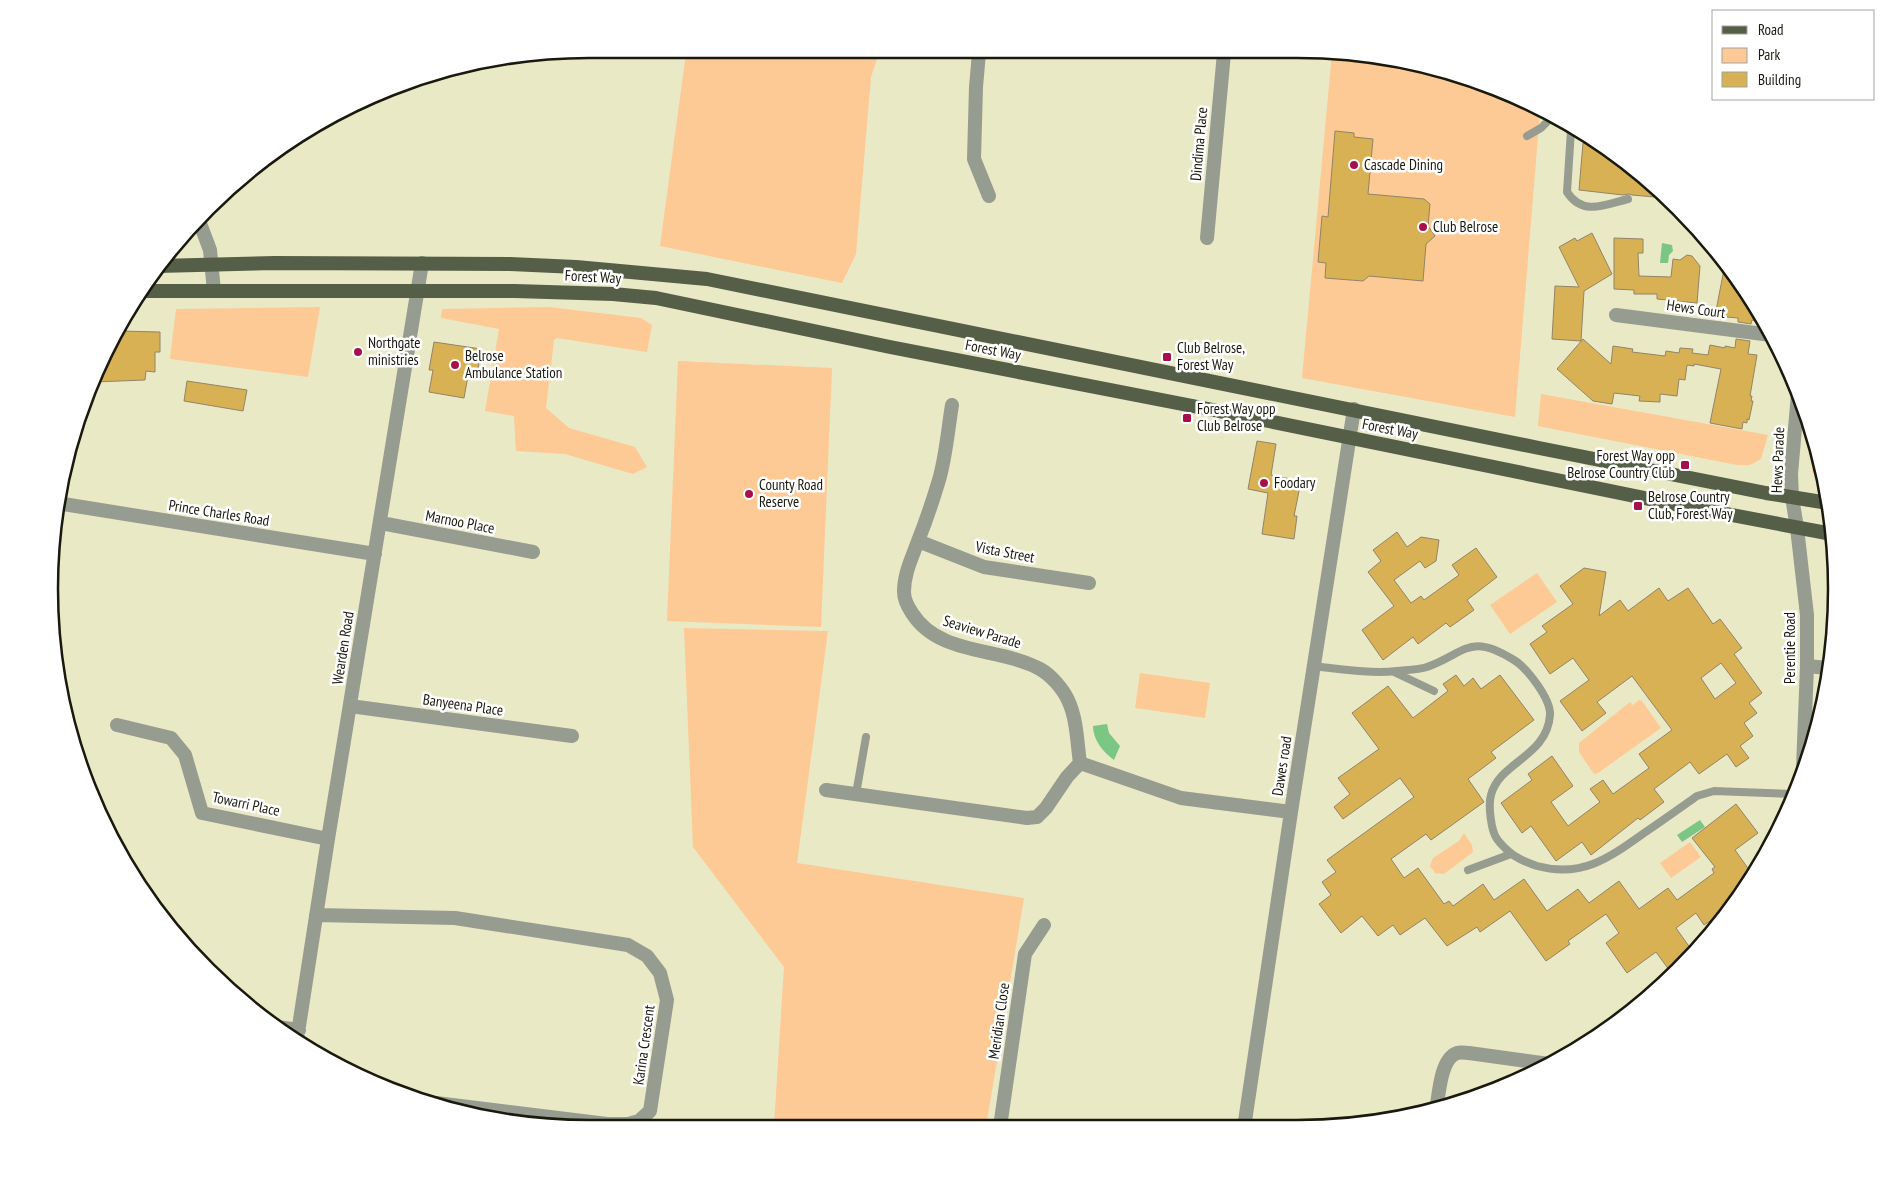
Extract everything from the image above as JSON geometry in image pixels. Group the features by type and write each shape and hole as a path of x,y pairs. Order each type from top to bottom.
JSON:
{"main road":[{"name":"Forest Way","path":"166,266 275,263 422,263 548,266 707,279 1820,502"},
{"name":"Forest Way","path":"149,291 418,290 613,294 656,298 1824,533"}],"street":[{"path":"979,58 974,160 989,196"},
{"name":"Dindima Place","path":"1207,238 1224,58"},
{"path":"201,226 213,266 214,291"},
{"name":"Wearden Road","path":"298,1034 328,838 422,263"},
{"name":"Hews Court","path":"1616,315 1762,334"},
{"name":"Seaview Parade","path":"952,405 940,477 918,541 909,561 904,594 908,607 917,620 931,634 953,644 1026,663 1042,670 1056,683 1068,700 1075,722 1080,763"},
{"name":"Dawes road","path":"1245,1120 1313,666 1354,409"},
{"name":"Hews Parade","path":"1796,411 1791,474 1796,528"},
{"name":"Prince Charles Road","path":"65,504 375,554"},
{"name":"Marnoo Place","path":"381,523 533,552"},
{"name":"Perentie Road","path":"1796,528 1807,615 1804,744"},
{"name":"Vista Street","path":"918,541 984,567 1089,583"},
{"path":"1807,666 1821,667"},
{"name":"Banyeena Place","path":"350,706 572,736"},
{"name":"Towarri Place","path":"118,725 171,738 185,755 202,813 328,838"},
{"path":"826,790 1027,818 1037,817 1080,763 1181,798 1291,812"},
{"name":"Karina Crescent","path":"316,915 455,918 628,946 647,956 660,973 667,1000 650,1112 640,1120"},
{"name":"Meridian Close","path":"1001,1120 1026,954 1044,925"},
{"path":"1438,1101 1442,1075 1447,1061 1456,1053 1469,1052 1538,1062"},
{"name":"Karina Crescent","path":"476,1108 570,1119"}],"lane":[{"path":"1527,136 1542,128 1548,121"},
{"path":"1572,135 1568,195 1582,204 1596,208 1628,199"},
{"path":"1313,666 1394,672 1426,667 1465,648 1477,646 1494,650 1516,661 1545,696 1550,713 1547,732 1537,747 1500,778 1491,795 1490,817 1496,838 1510,854 1527,863 1552,870 1571,870 1589,866 1611,857 1697,796 1714,791 1786,794"},
{"path":"1394,672 1434,691"},
{"path":"856,794 866,737"},
{"path":"1468,870 1510,854"}],"green space":[{"path":"685,58 877,58 871,77 856,254 842,283 660,246"},
{"name":"Club Belrose","path":"1331,59 1365,62 1434,76 1499,98 1540,117 1515,417 1302,378"},
{"path":"320,307 308,377 170,359 176,309"},
{"path":"549,307 641,318 652,325 647,352 557,338 554,340 546,408 569,428 635,447 647,467 633,474 565,454 516,451 514,416 485,411 499,329 441,318 442,309"},
{"name":"County Road Reserve","path":"678,361 832,368 821,627 667,621"},
{"path":"1541,394 1768,435 1761,459 1750,465 1737,465 1538,426"},
{"path":"1537,573 1557,602 1510,634 1490,605"},
{"path":"684,628 828,631 797,863 1024,898 987,1120 774,1120 784,967 693,847"},
{"path":"1140,673 1210,683 1205,718 1135,708"},
{"path":"1639,700 1642,701 1661,728 1594,774 1579,752 1579,743 1630,702 1633,705"},
{"path":"1464,833 1472,845 1473,852 1444,874 1435,873 1430,866 1433,858 1459,841"},
{"path":"1690,842 1701,857 1671,878 1660,863"}],"shaded area":[{"path":"1662,243 1672,245 1673,251 1669,255 1668,263 1660,263"},
{"path":"1107,724 1109,733 1120,746 1114,760 1099,745 1093,731 1093,726"},
{"path":"1700,820 1705,827 1682,842 1677,835"}],"building":[{"path":"1335,131 1354,133 1354,137 1373,139 1368,194 1424,199 1430,204 1428,226 1435,236 1426,244 1423,281 1369,276 1363,281 1325,278 1326,263 1318,262 1322,216 1328,217"},
{"path":"1583,143 1585,143 1620,167 1655,197 1623,195 1579,190"},
{"path":"1592,233 1612,274 1584,291 1581,341 1552,339 1555,286 1579,287 1559,247 1575,238 1577,241"},
{"path":"1614,238 1643,239 1643,253 1638,253 1639,276 1671,277 1673,259 1680,260 1687,255 1692,256 1700,266 1697,303 1657,299 1657,294 1634,294 1634,290 1614,289"},
{"path":"1723,273 1754,320 1752,320 1751,324 1738,322 1738,318 1715,316"},
{"path":"125,331 160,332 160,352 155,352 155,372 146,371 145,380 100,382"},
{"path":"1583,339 1611,364 1613,346 1633,349 1632,352 1665,356 1666,351 1679,353 1680,348 1693,349 1692,353 1708,355 1710,345 1735,348 1736,339 1750,341 1748,354 1757,355 1750,396 1752,396 1751,401 1753,401 1749,420 1747,419 1747,423 1743,422 1742,429 1710,423 1721,369 1694,364 1694,366 1687,365 1685,380 1679,379 1677,396 1660,394 1660,402 1639,401 1640,396 1614,393 1612,404 1593,401 1557,369"},
{"name":"Belrose Ambulance Station","path":"434,342 481,349 477,377 468,376 464,398 429,392 433,370 429,370"},
{"path":"187,381 247,390 243,411 184,401"},
{"path":"1257,441 1276,444 1271,475 1301,481 1294,516 1297,516 1294,539 1262,534 1268,493 1248,489"},
{"path":"1397,532 1407,547 1421,537 1439,540 1436,561 1425,568 1420,561 1394,580 1411,603 1421,596 1424,600 1459,575 1452,565 1476,548 1497,577 1467,600 1474,610 1450,627 1446,623 1418,644 1413,637 1383,660 1362,630 1394,606 1368,572 1381,561 1373,550"},
{"path":"1584,568 1606,572 1599,616 1620,600 1628,611 1659,588 1668,601 1688,588 1713,624 1720,619 1742,648 1734,654 1762,693 1749,703 1757,713 1744,723 1753,736 1740,746 1749,758 1736,767 1727,754 1699,774 1690,762 1654,789 1664,802 1640,820 1638,818 1591,855 1582,842 1556,861 1531,826 1522,833 1501,803 1532,780 1528,774 1552,756 1573,786 1551,802 1568,826 1600,802 1590,789 1603,780 1613,794 1649,768 1639,754 1672,730 1632,676 1597,702 1606,713 1582,731 1560,701 1589,680 1573,658 1550,674 1530,644 1547,632 1542,626 1573,604 1560,586","holes":["1721,663 1736,683 1715,699 1701,678"]},
{"path":"1456,675 1464,686 1473,678 1481,689 1500,675 1534,720 1491,752 1496,758 1468,779 1484,802 1431,840 1426,834 1391,859 1404,878 1418,868 1444,904 1449,901 1453,906 1483,884 1494,900 1524,879 1547,911 1578,889 1589,903 1619,881 1639,909 1668,888 1677,900 1714,873 1712,869 1715,867 1692,838 1736,804 1758,833 1735,850 1748,868 1713,919 1704,925 1696,913 1676,928 1689,946 1668,969 1656,952 1627,973 1606,943 1619,933 1606,914 1568,941 1570,944 1546,961 1510,911 1480,932 1477,927 1447,946 1425,918 1400,935 1393,925 1378,936 1362,916 1341,933 1319,904 1331,895 1322,882 1336,872 1327,860 1414,797 1400,778 1343,819 1334,807 1350,794 1338,778 1379,749 1352,713 1388,686 1413,718 1448,691 1443,684"}],"place":[{"name":"Cascade Dining","path":"1354,165"},
{"name":"Club Belrose","path":"1423,227"},
{"name":"Northgate ministries","path":"358,352"},
{"name":"Club Belrose, Forest Way","path":"1167,357"},
{"name":"Belrose Ambulance Station","path":"455,365"},
{"name":"Forest Way opp Club Belrose","path":"1187,418"},
{"name":"Forest Way opp Belrose Country Club","path":"1685,465"},
{"name":"Foodary","path":"1264,483"},
{"name":"County Road Reserve","path":"749,494"},
{"name":"Belrose Country Club, Forest Way","path":"1638,506"}]}
